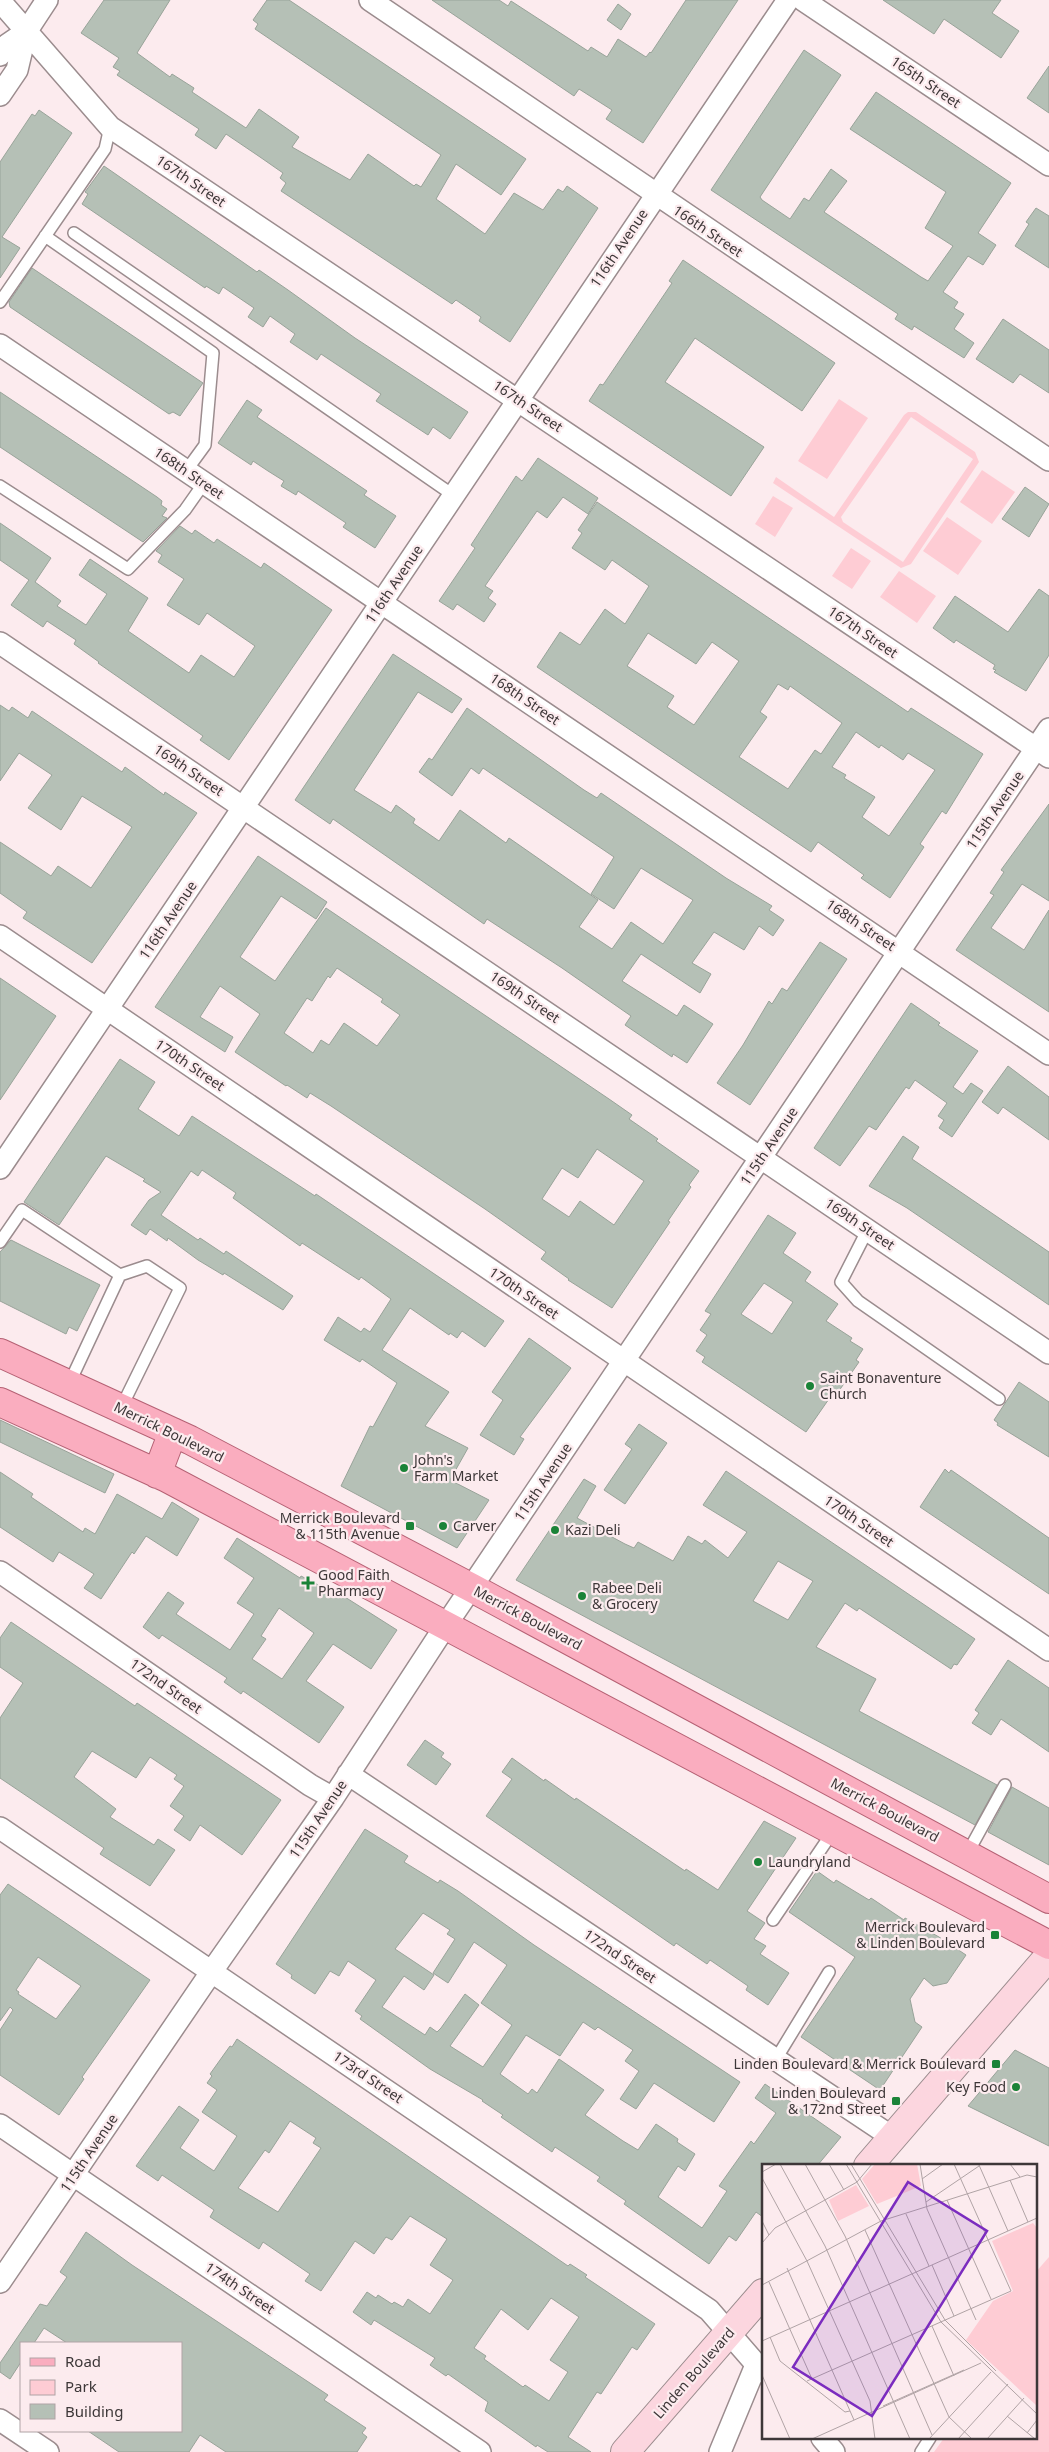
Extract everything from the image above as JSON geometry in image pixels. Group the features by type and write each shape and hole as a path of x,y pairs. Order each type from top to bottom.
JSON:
{"main road":[{"name":"Merrick Boulevard","path":"0,1353 173,1432 472,1588 1049,1899"},
{"path":"0,1402 157,1474 1049,1945"},
{"path":"157,1474 173,1432"},
{"path":"870,2164 1049,1956"},
{"name":"Linden Boulevard","path":"625,2452 762,2294"}],"street":[{"path":"0,95 16,70 26,32 48,0"},
{"name":"166th Street","path":"370,0 654,195 1049,460"},
{"name":"116th Avenue","path":"0,1168 382,603 517,398 788,0"},
{"name":"165th Street","path":"803,0 1049,165"},
{"name":"167th Street","path":"0,1 110,127 517,398 1042,753"},
{"path":"0,55 7,45 26,32"},
{"name":"168th Street","path":"0,345 1049,1054"},
{"name":"169th Street","path":"0,643 1049,1353"},
{"name":"115th Avenue","path":"0,2282 212,1971 333,1798 446,1625 900,952 1042,753 1049,729"},
{"name":"170th Street","path":"0,936 1049,1650"},
{"name":"172nd Street","path":"0,1572 310,1785 333,1798"},
{"name":"172nd Street","path":"348,1774 892,2137"},
{"name":"173rd Street","path":"0,1828 709,2310 759,2368"},
{"name":"174th Street","path":"0,2125 480,2452"},
{"path":"720,2452 759,2368"},
{"path":"0,2420 48,2452"},
{"path":"824,2440 834,2452"}],"lane":[{"path":"0,302 105,149 110,127"},
{"path":"74,233 453,496"},
{"path":"46,236 213,354 205,445 186,471"},
{"path":"0,486 128,568 185,510 204,483"},
{"path":"0,1242 22,1210 120,1275"},
{"path":"868,1229 841,1282 858,1301 998,1399"},
{"path":"69,1384 120,1275 147,1266 180,1288 121,1408"},
{"path":"966,1854 1005,1785"},
{"path":"773,1920 834,1830"},
{"path":"776,2059 829,1972"},
{"path":"920,2452 929,2440"}],"green space":[{"path":"839,399 868,418 827,479 798,461"},
{"path":"908,412 916,412 975,452 979,462 911,564 901,568 773,483 776,477 834,517 904,415","holes":["911,417 973,459 903,562 843,522 841,517"]},
{"path":"982,470 1015,492 992,524 960,502"},
{"path":"773,496 793,508 775,537 755,524"},
{"path":"947,517 982,541 958,575 923,551"},
{"path":"851,548 871,561 852,589 832,576"},
{"path":"899,571 936,596 917,623 880,597"},
{"path":"1049,2257 1049,2452 934,2452 943,2440 1036,2440 1036,2272"}],"building":[{"path":"104,0 170,0 137,53 170,77 172,74 194,88 192,92 246,128 259,109 299,137 292,147 350,180 368,154 414,186 416,184 421,187 441,155 255,29 258,24 253,20 267,0 289,0 526,159 501,195 456,164 436,199 485,234 514,193 543,210 558,189 563,192 567,186 598,208 510,342 479,321 481,317 456,300 452,304 281,191 286,183 280,178 283,173 260,157 226,134 216,149 195,135 199,129 117,75 120,71 113,67 119,58 81,33"},
{"path":"432,0 499,0 508,6 511,1 588,51 591,47 607,57 618,39 646,57 651,53 686,0 738,0 643,143 606,119 612,110 579,89 574,96"},
{"path":"883,0 1001,0 992,13 1019,31 1001,58 944,19 934,34"},
{"path":"618,4 631,14 621,30 607,20"},
{"path":"804,50 841,75 760,197 790,219 804,198 809,201 831,169 847,181 824,212 921,277 928,281 953,246 925,228 946,192 850,129 876,92 1011,183 978,233 996,245 983,265 968,256 943,292 958,302 954,308 964,314 954,329 974,343 964,358 914,326 912,330 895,319 898,314 711,190"},
{"path":"1049,66 1049,113 1027,98"},
{"path":"39,110 72,133 2,237 20,248 0,278 0,162 32,114 35,116"},
{"path":"104,166 257,272 259,270 355,338 468,412 450,439 433,427 428,435 376,401 381,394 321,354 317,360 290,342 295,334 270,316 263,327 248,317 254,308 223,287 219,294 206,286 205,288 82,204 88,194 85,192"},
{"path":"1036,208 1049,216 1049,268 1015,246 1029,224 1026,222"},
{"path":"683,260 835,363 802,411 695,338 665,382 764,447 731,496 589,401 600,384 603,385 672,283 669,281"},
{"path":"32,268 203,383 180,416 173,412 169,414 10,307 9,302"},
{"path":"1003,319 1049,350 1049,393 1020,374 1013,383 976,359"},
{"path":"0,392 157,497 162,501 161,505 167,509 162,516 167,518 143,542 0,447"},
{"path":"247,400 262,410 257,417 367,491 364,495 396,516 375,548 343,527 346,523 298,491 296,495 281,486 284,481 253,461 251,465 218,443"},
{"path":"538,458 598,498 588,514 563,497 547,518 537,511 485,586 493,591 488,598 496,604 484,622 457,604 453,610 439,601 475,548 471,545 516,476 522,481"},
{"path":"1025,487 1049,504 1029,537 1002,519"},
{"path":"597,502 908,712 911,708 983,754 946,814 942,811 920,844 924,847 890,898 861,878 864,875 818,842 811,852 537,667 560,632 580,645 605,609 625,624 649,586 612,560 605,570 572,548 582,533 578,530","holes":["648,633 696,664 712,642 739,661 694,725 667,707 674,696 627,666","778,684 788,690 790,686 842,723 821,754 815,750 788,789 739,757 767,717 760,712","856,732 879,748 881,745 903,760 908,753 935,770 889,836 862,817 875,797 844,778 846,775 832,767"]},
{"path":"0,523 51,558 35,582 61,601 57,606 86,625 107,594 79,575 90,559 148,598 128,631 189,673 201,655 234,677 255,646 207,613 199,625 167,605 184,579 158,562 162,555 156,551 180,526 192,534 195,530 214,543 217,539 261,568 264,563 332,610 229,760 200,740 203,736 98,663 74,644 76,640 47,621 43,627 11,605 29,580 0,560"},
{"path":"1039,589 1049,596 1049,655 1026,691 994,672 996,670 993,669 995,665 956,640 954,643 933,628 955,596 1008,632"},
{"path":"393,654 462,699 452,713 418,692 354,790 391,813 396,805 415,819 413,823 439,841 460,810 506,843 509,838 598,900 579,927 612,949 631,922 663,944 693,900 641,868 614,909 591,894 614,857 483,768 479,774 471,768 452,796 419,772 429,758 432,760 467,708 584,790 597,798 601,793 726,878 772,906 769,910 784,920 773,936 759,926 744,950 714,932 692,963 711,974 700,993 641,954 622,981 677,1016 684,1005 713,1024 687,1063 673,1054 672,1057 625,1025 631,1016 562,968 487,919 484,924 333,819 330,824 295,800"},
{"path":"0,705 9,711 12,707 28,718 32,711 122,772 125,767 164,795 165,792 197,813 92,963 23,918 27,912 0,893 0,842 51,876 58,866 91,888 132,827 82,796 61,830 28,808 52,775 19,753 0,781"},
{"path":"1049,804 1049,901 1022,884 991,928 1024,950 1049,910 1049,1012 956,950 994,895 990,893 1004,872 1001,870"},
{"path":"258,856 327,902 316,919 281,896 240,957 275,981 326,908 632,1115 629,1119 658,1139 656,1141 699,1171 689,1185 691,1187 668,1221 670,1222 612,1308 568,1280 541,1259 546,1252 485,1209 331,1106 310,1093 307,1098 235,1052 260,1014 220,986 200,1017 233,1037 225,1052 155,1007","holes":["337,968 383,999 381,1002 400,1015 377,1046 344,1023 329,1045 321,1040 313,1053 284,1033 307,998 312,1001 328,976 330,978","597,1149 644,1181 614,1225 580,1201 569,1217 542,1199 562,1168 578,1178"]},
{"path":"820,942 847,959 750,1105 717,1083 743,1045 769,1001 772,1004 782,988 787,991"},
{"path":"0,978 56,1016 0,1100"},
{"path":"911,1003 940,1023 938,1025 978,1051 953,1087 963,1094 971,1083 983,1091 952,1137 939,1128 944,1120 938,1116 947,1103 915,1080 909,1089 906,1087 876,1130 869,1126 840,1166 814,1148"},
{"path":"120,1059 155,1082 138,1109 179,1136 192,1116 315,1196 316,1194 504,1321 485,1347 462,1331 457,1338 450,1333 449,1335 410,1308 382,1350 449,1392 425,1426 468,1448 450,1480 489,1500 457,1548 341,1486 370,1426 373,1427 397,1383 362,1359 360,1362 324,1340 338,1317 361,1332 364,1328 370,1332 391,1299 361,1277 359,1280 302,1243 300,1246 233,1198 236,1193 202,1170 198,1176 191,1171 161,1215 198,1240 200,1238 224,1254 226,1251 293,1296 283,1310 224,1273 223,1275 198,1260 168,1238 167,1241 150,1229 146,1235 131,1225 149,1200 161,1192 143,1181 145,1179 106,1156 59,1225 24,1202"},
{"path":"1008,1066 1049,1097 1049,1140 1003,1107 998,1114 982,1102"},
{"path":"903,1136 919,1147 912,1159 1049,1252 1049,1305 907,1208 869,1186"},
{"path":"768,1215 796,1233 783,1253 811,1272 805,1281 838,1304 826,1321 852,1338 850,1341 863,1349 856,1360 859,1362 834,1398 831,1396 806,1432 702,1362 705,1357 696,1351 707,1335 700,1330 711,1314 705,1311","holes":["764,1283 793,1302 772,1334 741,1314"]},
{"path":"11,1240 100,1285 77,1331 69,1327 66,1334 0,1301 0,1252"},
{"path":"529,1338 571,1368 520,1437 524,1439 514,1455 480,1435 503,1400 492,1392"},
{"path":"1019,1382 1049,1402 1049,1457 997,1425 998,1423 994,1420"},
{"path":"0,1420 114,1474 105,1493 0,1442"},
{"path":"639,1424 667,1443 625,1504 604,1490 632,1449 625,1444"},
{"path":"945,1469 949,1473 951,1470 1049,1538 1049,1594 920,1507"},
{"path":"726,1471 975,1639 957,1665 954,1664 951,1669 859,1608 857,1611 845,1603 816,1647 876,1679 859,1711 997,1785 975,1825 516,1580 584,1479 596,1486 577,1518 625,1544 634,1548 638,1542 673,1561 688,1536 702,1544 705,1540 728,1558 747,1532 703,1505","holes":["778,1561 813,1581 788,1620 753,1601"]},
{"path":"0,1472 33,1494 31,1497 83,1532 85,1528 95,1534 117,1494 162,1519 172,1502 199,1519 177,1556 146,1536 134,1554 132,1552 101,1599 84,1588 94,1574 59,1552 53,1562 0,1527"},
{"path":"237,1538 300,1578 301,1576 336,1594 337,1592 397,1630 371,1669 333,1644 306,1681 344,1707 319,1743 243,1691 241,1694 224,1682 227,1678 162,1635 159,1639 143,1627 168,1592 184,1603 176,1614 230,1650 254,1614 237,1603 254,1578 224,1558","holes":["279,1608 314,1633 282,1679 252,1659 266,1639 261,1636"]},
{"path":"11,1622 135,1706 137,1703 281,1800 242,1855 200,1825 190,1841 174,1830 184,1816 170,1806 184,1786 174,1779 177,1775 150,1757 136,1778 92,1751 74,1777 116,1809 110,1817 154,1845 158,1839 175,1850 150,1886 100,1854 104,1848 0,1778 0,1718 23,1683 0,1667 0,1638"},
{"path":"1008,1660 1049,1688 1049,1752 1001,1719 991,1735 972,1723 979,1713 975,1710"},
{"path":"425,1740 444,1753 441,1757 451,1764 436,1785 407,1765"},
{"path":"512,1758 544,1781 545,1779 575,1800 576,1798 685,1871 686,1869 718,1890 764,1821 796,1838 747,1911 765,1923 754,1939 766,1946 760,1954 789,1973 768,2005 746,1990 748,1986 710,1960 707,1964 676,1943 674,1946 486,1816 512,1779 502,1772"},
{"path":"1012,1787 1049,1808 1049,1865 988,1832"},
{"path":"365,1829 408,1856 404,1862 438,1883 440,1880 458,1891 534,1945 740,2082 714,2122 654,2083 636,2109 620,2099 639,2071 625,2061 633,2050 598,2027 595,2030 583,2022 560,2056 526,2035 500,2074 528,2094 532,2089 537,2093 559,2059 604,2090 585,2115 623,2141 638,2150 656,2124 678,2139 677,2142 695,2154 685,2171 678,2166 658,2197 702,2228 727,2191 719,2186 751,2141 754,2144 776,2113 755,2098 765,2084 841,2137 819,2164 762,2164 762,2216 756,2212 736,2241 729,2236 709,2264 624,2204 626,2201 597,2181 600,2177 555,2147 552,2152 501,2117 503,2115 483,2100 430,2069 360,2019 362,2016 355,2011 376,1980 348,1961 339,1976 330,1971 315,1994 291,1978 292,1975 276,1964","holes":["423,1913 450,1930 447,1934 455,1939 433,1973 448,1983 474,1942 507,1965 481,2003 512,2025 483,2067 450,2046 479,2005 465,1994 441,2028 437,2032 430,2027 425,2035 382,2007 404,1976 424,1990 434,1975 395,1949"]},
{"path":"817,1871 834,1883 836,1880 869,1900 871,1898 904,1920 905,1918 939,1937 966,1955 947,1983 933,1986 924,1978 910,1999 915,2022 922,2027 880,2090 801,2037 855,1957 789,1912"},
{"path":"8,1884 150,1980 82,2077 84,2079 59,2115 0,2075 0,2030 13,2010 10,2007 0,2021 0,1895","holes":["38,1957 81,1986 56,2019 18,1994 19,1992 16,1990"]},
{"path":"237,2039 568,2266 570,2264 587,2275 585,2277 655,2324 637,2350 632,2347 601,2394 597,2392 568,2437 591,2452 548,2452 537,2445 536,2447 485,2411 488,2402 448,2374 446,2376 430,2365 435,2358 374,2320 371,2325 353,2312 367,2292 376,2298 378,2295 392,2304 394,2302 403,2307 408,2299 430,2314 453,2280 430,2265 447,2239 410,2216 392,2240 386,2237 374,2254 355,2241 321,2291 305,2281 310,2274 263,2242 259,2249 210,2217 214,2210 162,2175 158,2181 136,2166 179,2106 199,2120 180,2148 214,2171 237,2136 202,2112 217,2090 207,2083 212,2076 210,2074 230,2046 232,2047","holes":["290,2121 316,2138 313,2143 321,2148 278,2212 238,2188 265,2150 269,2153","551,2298 579,2317 550,2360 568,2372 549,2401 525,2385 523,2387 484,2359 486,2356 474,2348 501,2309 528,2330"]},
{"name":"Key Food","path":"1015,2050 1049,2068 1049,2146 968,2106"},
{"path":"86,2232 132,2265 328,2395 324,2400 366,2428 362,2433 367,2437 357,2452 226,2452 200,2435 189,2452 119,2452 89,2432 182,2432 182,2342 65,2342 44,2328 35,2342 20,2342 20,2364 10,2379 0,2372 0,2363 40,2304 47,2306 67,2277 60,2272"}],"place":[{"name":"Saint Bonaventure Church","path":"810,1386"},
{"name":"John's Farm Market","path":"404,1468"},
{"name":"Merrick Boulevard & 115th Avenue","path":"410,1526"},
{"name":"Carver","path":"443,1526"},
{"name":"Kazi Deli","path":"555,1530"},
{"name":"Good Faith Pharmacy","path":"308,1583"},
{"name":"Rabee Deli & Grocery","path":"582,1596"},
{"name":"Laundryland","path":"758,1862"},
{"name":"Merrick Boulevard & Linden Boulevard","path":"995,1935"},
{"name":"Linden Boulevard & Merrick Boulevard","path":"996,2064"},
{"name":"Key Food","path":"1016,2087"},
{"name":"Linden Boulevard & 172nd Street","path":"896,2101"}]}
